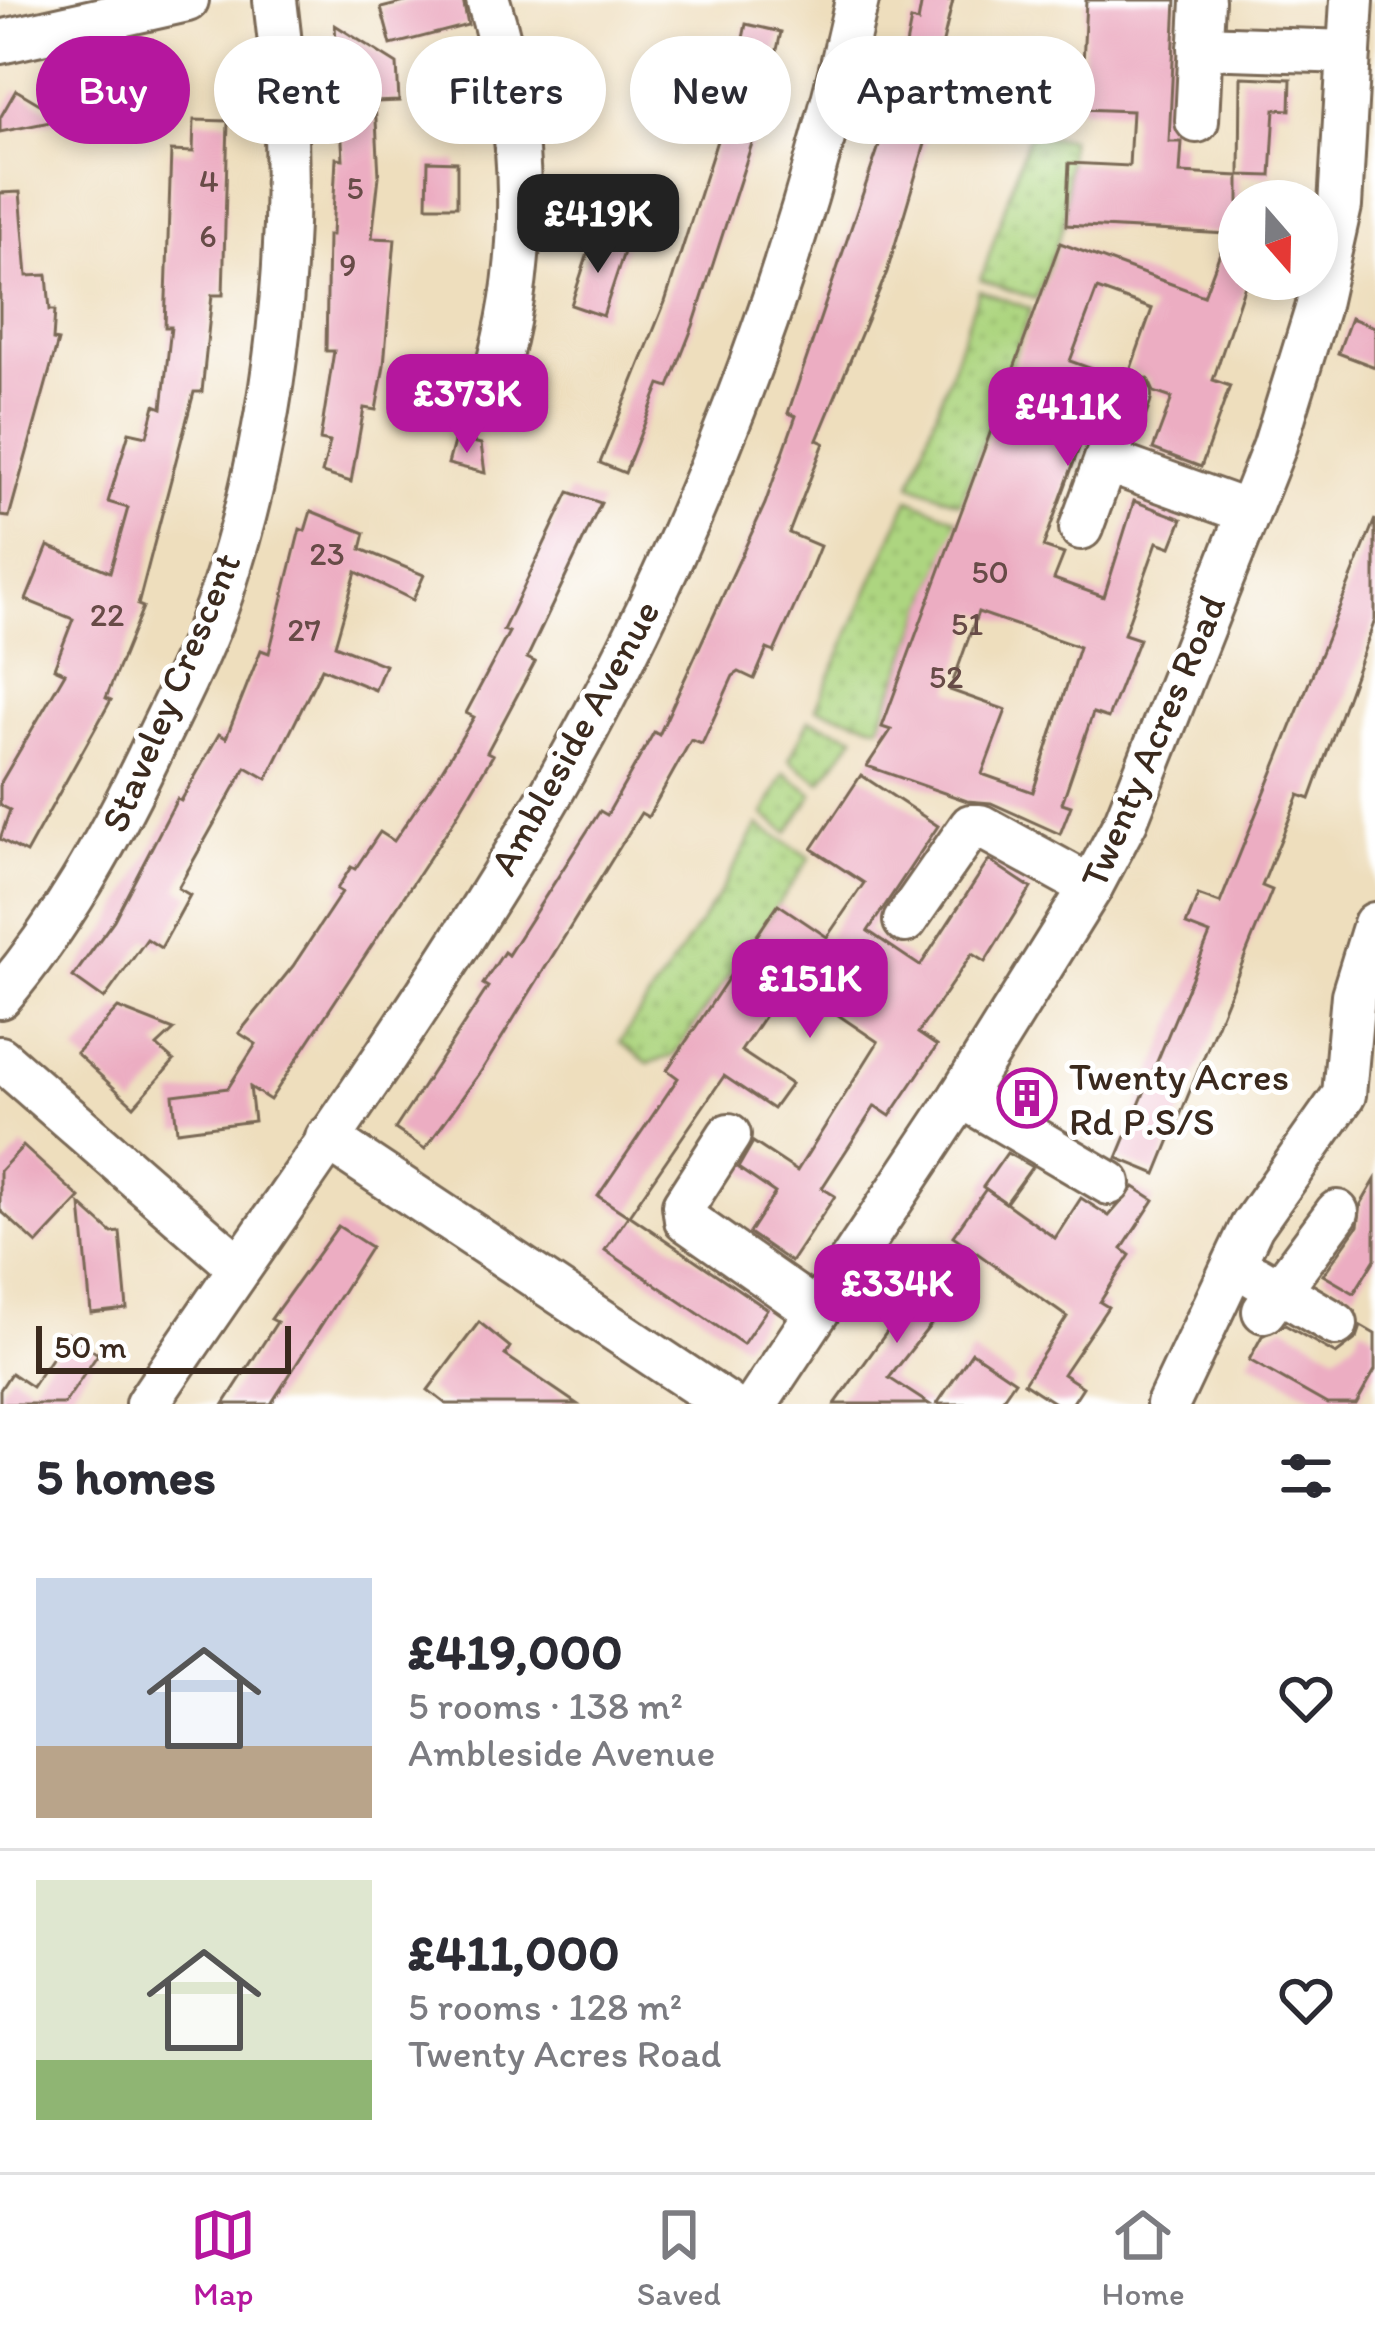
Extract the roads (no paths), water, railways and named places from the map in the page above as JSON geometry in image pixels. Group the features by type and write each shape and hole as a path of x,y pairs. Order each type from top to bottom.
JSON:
{"street":[{"path":"0,42 187,0"},
{"name":"Staveley Crescent","path":"0,997 97,860 128,799 221,595 246,506 262,439 284,274 285,76 275,0"},
{"path":"488,0 510,81 518,180 513,305 488,395"},
{"name":"Ambleside Avenue","path":"147,1404 327,1138 552,790 646,607 712,464 774,295 835,101 857,0"},
{"path":"1197,121 1203,0"},
{"name":"Twenty Acres Road","path":"756,1404 961,1096 1091,887 1126,821 1289,404 1336,226 1352,0"},
{"path":"1200,47 1349,52"},
{"path":"1082,528 1129,397"},
{"path":"1106,461 1249,512"},
{"path":"905,921 971,826 980,826 1091,887"},
{"path":"1168,1404 1277,1185 1360,1104 1353,995 1375,924"},
{"path":"0,1058 239,1268"},
{"path":"961,1096 1109,1184"},
{"path":"730,1135 684,1205 686,1220 817,1312"},
{"path":"327,1138 727,1404"},
{"path":"1272,1299 1337,1211"},
{"path":"1233,1266 1272,1299 1336,1324"}],"place":[{"name":"Twenty Acres Rd P.S/S","path":"1027,1098"}]}
